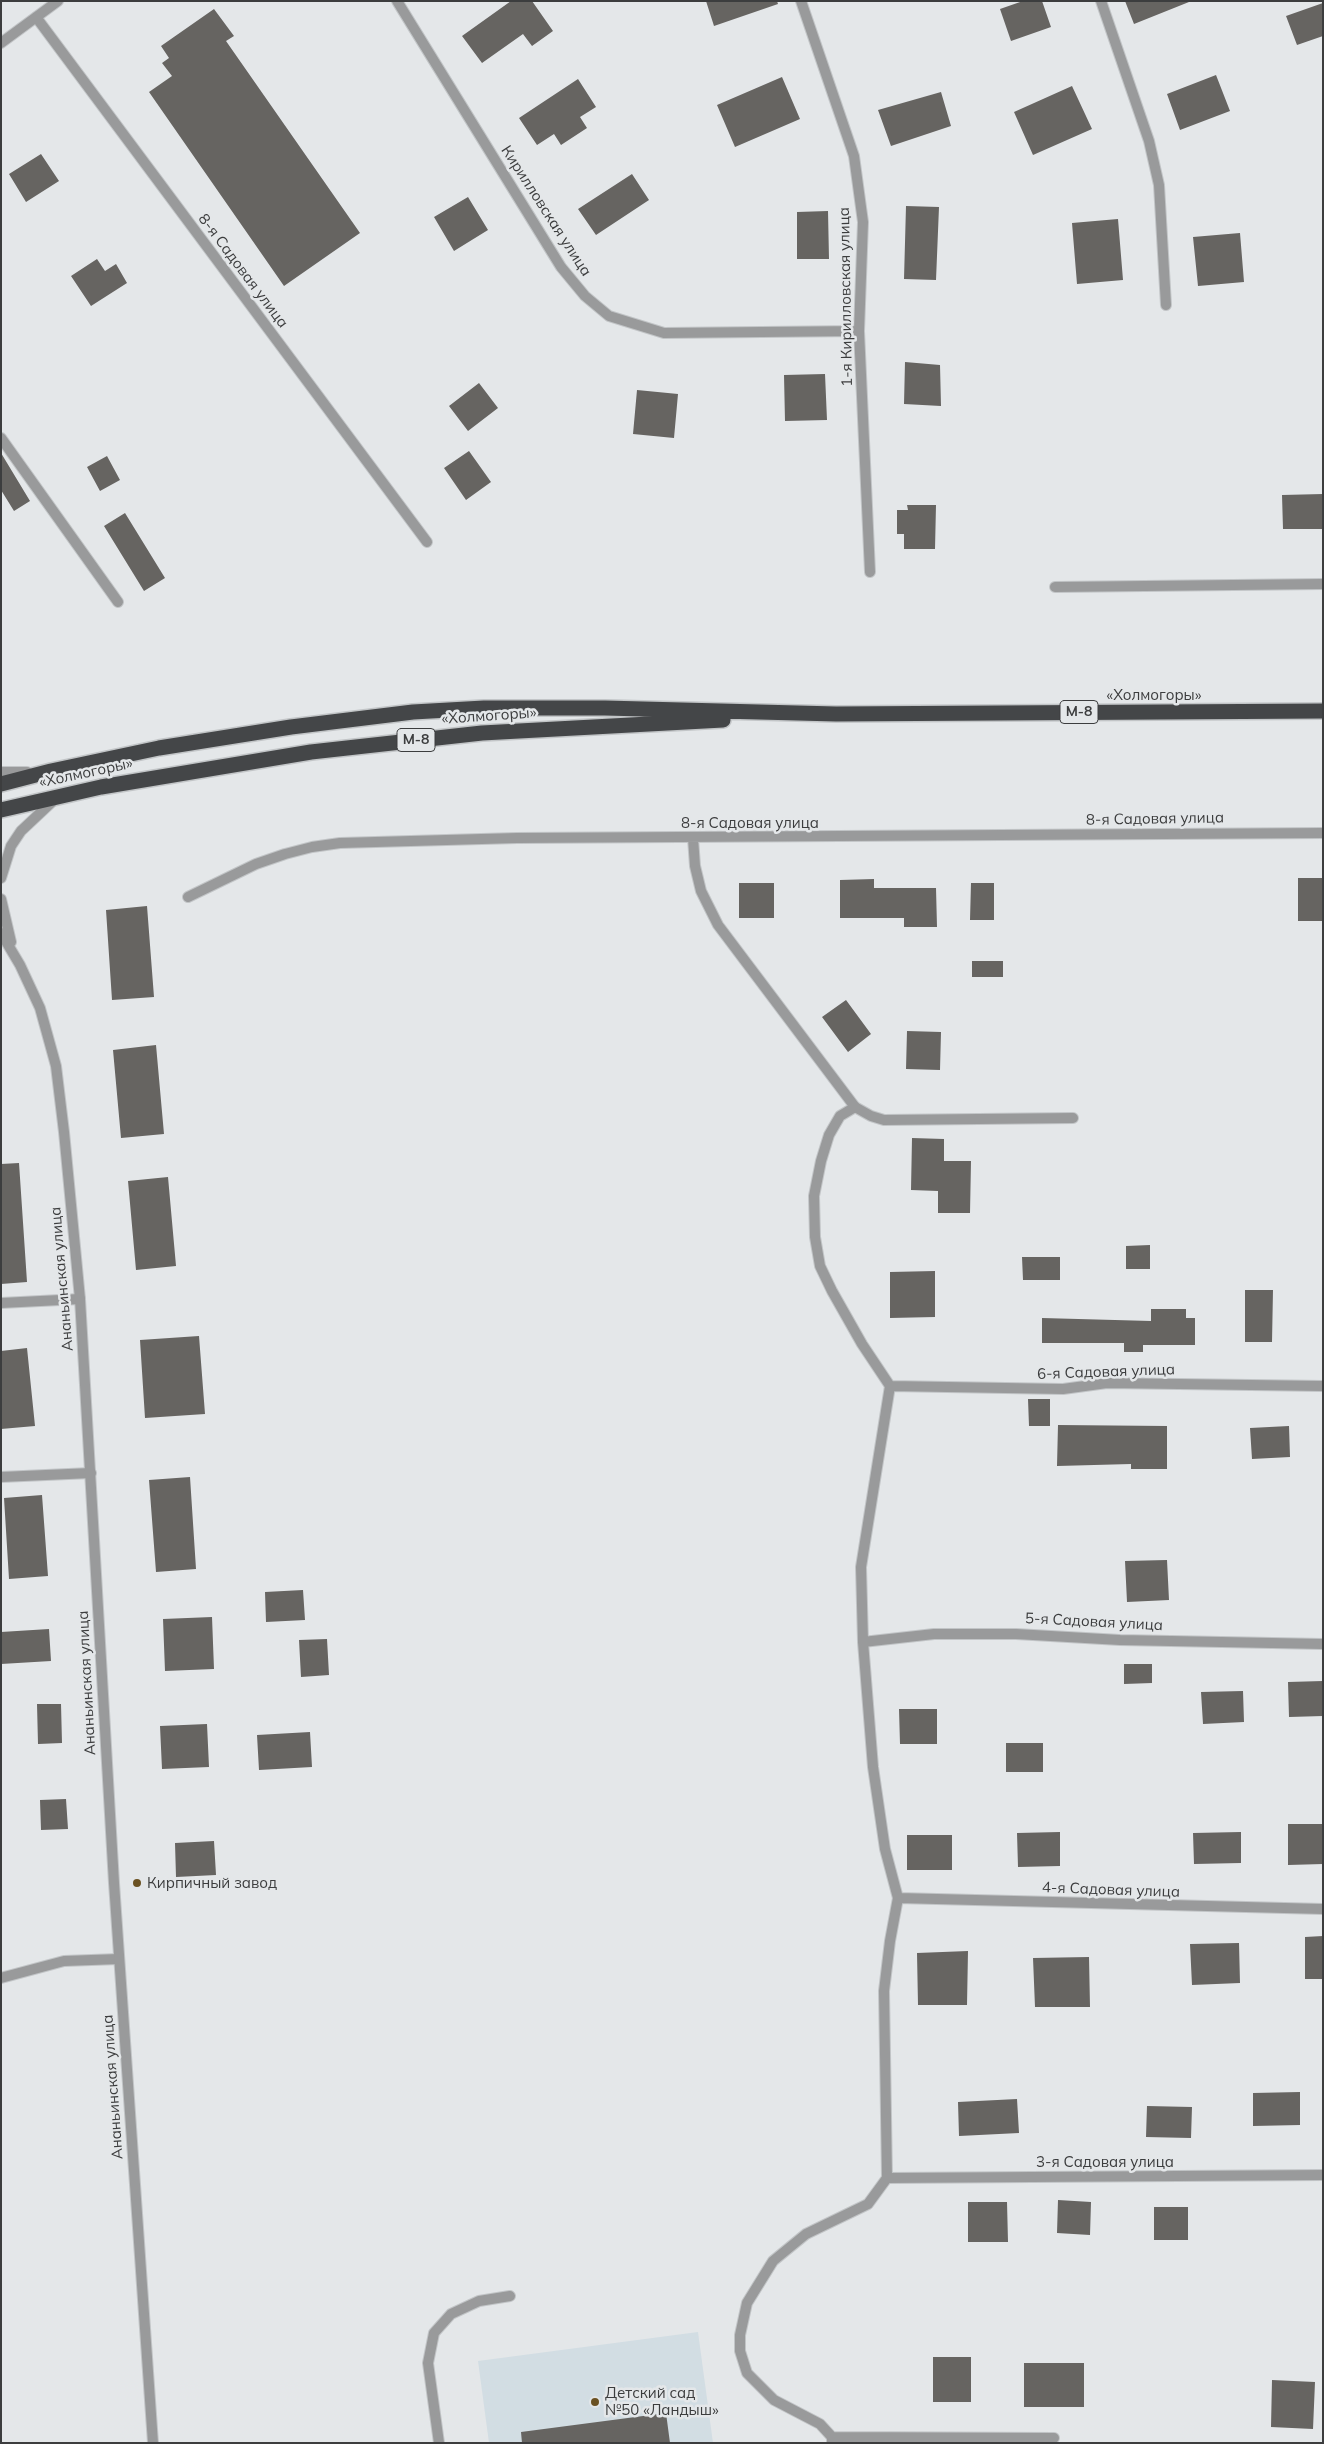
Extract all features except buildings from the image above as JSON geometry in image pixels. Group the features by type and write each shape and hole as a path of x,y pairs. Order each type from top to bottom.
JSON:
{"highway":[{"name":"«Холмогоры»","path":"1,784 50,771 159,748 291,726 413,712 484,708 605,708 836,714 1323,712"},
{"name":"«Холмогоры»","path":"1,810 62,795 249,761 435,738 502,732 836,714"}],"street":[{"path":"1,43 58,1"},
{"name":"Кирилловская улица","path":"397,1 562,267 585,296 610,316 664,333 859,330"},
{"name":"1-я Кирилловская улица","path":"801,1 854,156 863,222 859,330 870,572"},
{"path":"1101,1 1149,141 1159,186 1166,305"},
{"name":"8-я Садовая улица","path":"36,17 427,542"},
{"path":"1,438 118,602"},
{"path":"1055,587 1323,584"},
{"path":"1,772 50,771"},
{"path":"1,878 11,846 21,830 44,808 62,795"},
{"name":"8-я Садовая улица","path":"188,897 256,864 312,847 340,843 517,838 1323,833"},
{"path":"693,838 695,866 701,891 718,925 855,1107 871,1116 884,1120 1073,1118"},
{"path":"1,899 14,953"},
{"name":"Ананьинская улица","path":"1,933 14,953 40,1008 56,1066 64,1132 80,1299 119,1958 153,2443"},
{"path":"1,940 14,953"},
{"path":"855,1107 840,1116 829,1135 821,1161 814,1196 815,1237 820,1266 862,1344 890,1386 861,1567 873,1767 879,1812 898,1898 890,1941 884,1991 887,2178 868,2204 806,2234 773,2261 757,2284 748,2304 740,2335 740,2351 747,2374 774,2400 820,2424 832,2440 1054,2438"},
{"path":"1,1302 80,1299"},
{"name":"6-я Садовая улица","path":"890,1386 1063,1390 1107,1383 1323,1386"},
{"path":"1,1477 90,1473"},
{"name":"5-я Садовая улица","path":"864,1642 934,1634 1016,1634 1120,1640 1323,1644"},
{"name":"4-я Садовая улица","path":"898,1898 1323,1909"},
{"path":"1,1978 64,1961 119,1958"},
{"name":"3-я Садовая улица","path":"887,2178 1323,2175"},
{"path":"439,2443 428,2363 434,2333 451,2314 479,2300 510,2296"}],"shaded area":[{"name":"Детский сад №50 «Ландыш»","path":"698,2332 713,2443 489,2443 478,2361"}],"place":[{"name":"Кирпичный завод","path":"137,1883"},
{"name":"Детский сад №50 «Ландыш»","path":"595,2402"}]}
